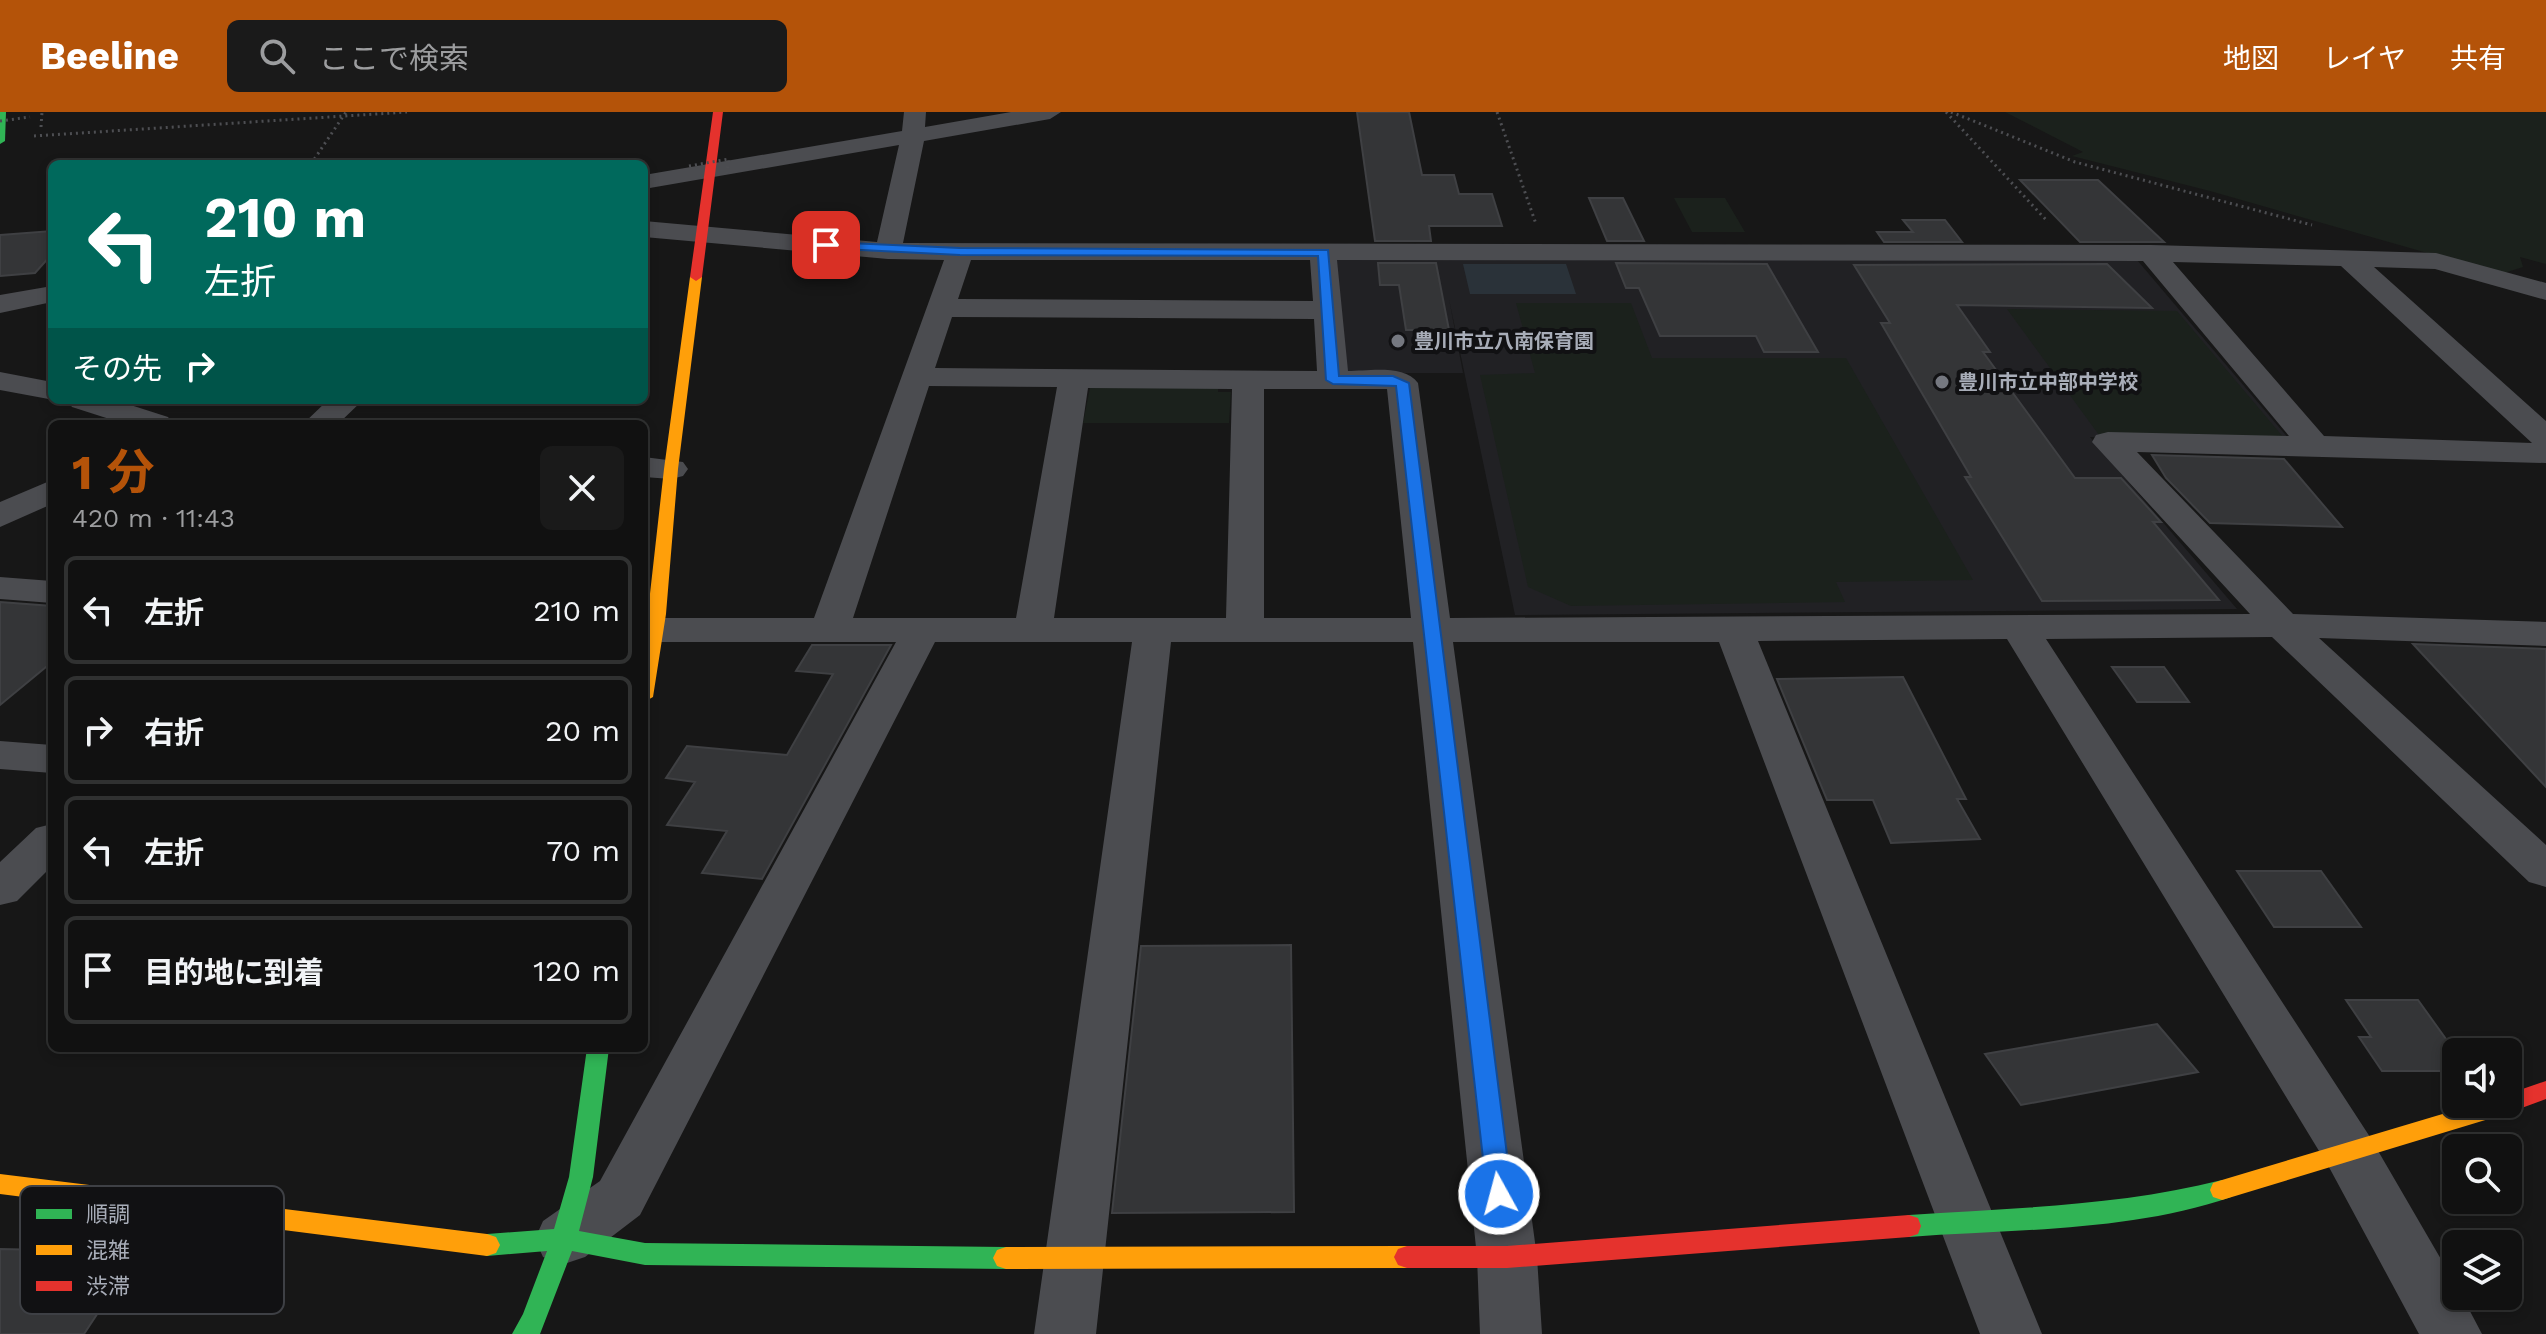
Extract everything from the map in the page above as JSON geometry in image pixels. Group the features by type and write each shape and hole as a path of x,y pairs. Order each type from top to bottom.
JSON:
{"street":[{"path":"0,140 1,112"},
{"path":"648,630 658,614 658,468 704,234 709,169 718,112"},
{"path":"648,181 914,124 1050,112"},
{"path":"888,251 914,124"},
{"path":"648,229 888,251 2076,252 2436,261 2546,292"},
{"path":"830,629 960,252"},
{"path":"1323,253 1333,380"},
{"path":"2151,253 2315,446"},
{"path":"2349,259 2546,438"},
{"path":"0,304 48,295"},
{"path":"941,308 1327,310"},
{"path":"11,382 48,368"},
{"path":"918,377 1393,380 1402,383 1507,1257 1511,1334"},
{"path":"1033,630 1074,378"},
{"path":"1245,630 1248,380"},
{"path":"11,382 48,390"},
{"path":"95,404 145,420"},
{"path":"324,420 342,404"},
{"path":"2546,453 2108,442 2282,625 2546,871"},
{"path":"0,516 48,492"},
{"path":"0,588 48,592"},
{"path":"648,630 1433,631 2282,625 2546,634"},
{"path":"2020,628 2350,1153 2451,1334"},
{"path":"564,1239 620,1198 922,630"},
{"path":"1065,1334 1153,630"},
{"path":"1734,630 2011,1334"},
{"path":"0,755 48,759"},
{"path":"0,889 48,843"},
{"path":"525,1334 534,1320 564,1239 581,1177 597,1052"},
{"path":"2522,1099 2546,1090"},
{"path":"284,1220 486,1245 564,1239 645,1254 1074,1259 1507,1257 1967,1221 2064,1218 2194,1198 2463,1118"},
{"path":"0,1184 20,1187"}],"path":[{"path":"41,127 42,112"},
{"path":"0,140 407,112"},
{"path":"1497,112 1545,251"},
{"path":"1948,112 2075,162 2320,227"},
{"path":"1948,112 2076,252"},
{"path":"314,160 345,114"},
{"path":"0,121 30,117"},
{"path":"709,169 729,159 709,169"}],"shaded area":[{"path":"2005,112 2546,112 2546,264 2520,257 2523,267 2501,274 2210,191 2072,156 2083,152"},
{"path":"1674,198 1725,198 1745,232 1692,232"},
{"path":"1333,257 2137,260 2289,439 2090,437 2237,609 1515,615 1449,299 1463,373 1343,373"},
{"path":"1463,264 1566,264 1576,294 1470,294"},
{"path":"1516,303 1631,303 1652,358 1846,358 1973,580 1836,582 1845,602 1571,606 1528,587 1480,375 1535,373"},
{"path":"2007,309 2177,311 2284,438 2099,435"},
{"path":"1098,384 1218,385 1218,392 1231,392 1229,423 1083,423 1090,388"}],"building":[{"path":"1357,112 1409,112 1422,175 1454,175 1459,194 1492,194 1502,226 1429,226 1431,241 1375,241"},
{"path":"2020,180 2098,180 2164,242 2080,242"},
{"path":"1589,198 1623,198 1644,241 1607,241"},
{"path":"1903,220 1945,220 1962,242 1884,242 1877,232 1913,232"},
{"path":"48,231 48,258 35,273 0,276 0,235"},
{"path":"1378,263 1436,263 1449,330 1406,330 1399,285 1380,285"},
{"path":"1616,263 1767,264 1818,352 1764,352 1756,336 1660,336 1639,288 1626,288"},
{"path":"2107,264 2152,308 1957,305 1990,352 1983,352 2075,478 2121,478 2161,522 2153,522 2219,600 2042,601 1965,477 1971,477 1881,323 1890,323 1854,265"},
{"path":"2152,455 2284,459 2342,527 2210,523 2166,478"},
{"path":"0,602 48,606 48,665 0,705"},
{"path":"2413,644 2546,649 2546,787"},
{"path":"812,645 891,645 762,879 702,873 727,831 667,825 695,782 666,778 687,746 787,755 833,674 796,671"},
{"path":"2112,667 2164,667 2189,702 2137,702"},
{"path":"1903,677 1966,799 1957,799 1980,839 1891,843 1873,800 1827,800 1777,679"},
{"path":"2237,871 2321,871 2361,927 2274,927"},
{"path":"1291,945 1294,1212 1112,1213 1141,946"},
{"path":"2346,1000 2418,1000 2445,1038 2442,1038 2442,1071 2382,1071 2359,1037 2371,1037"},
{"path":"2157,1024 2198,1072 2021,1105 1985,1054"},
{"path":"0,1249 20,1249 20,1314 97,1314 84,1334 0,1334"}],"traffic: fast":[{"path":"0,141 1,112"},
{"path":"525,1334 534,1320 564,1239 581,1177 597,1052"},
{"path":"1909,1226 2106,1212 2184,1200 2222,1190"},
{"path":"487,1245 564,1239 645,1254 1006,1258"}],"traffic: slow":[{"path":"648,673 658,614 671,469 696,277"},
{"path":"2222,1190 2461,1118"},
{"path":"0,1184 20,1187"},
{"path":"284,1220 487,1245"},
{"path":"1006,1258 1407,1257"}],"traffic: jam":[{"path":"696,277 718,112"},
{"path":"2522,1099 2546,1090"},
{"path":"1407,1257 1507,1257 1909,1226"}],"place":[{"name":"豊川市立八南保育園","path":"1398,341"},
{"name":"豊川市立中部中学校","path":"1942,382"}],"route":[{"path":"826,245 888,251 1323,253 1333,380 1393,380 1402,383 1499,1194"}]}
